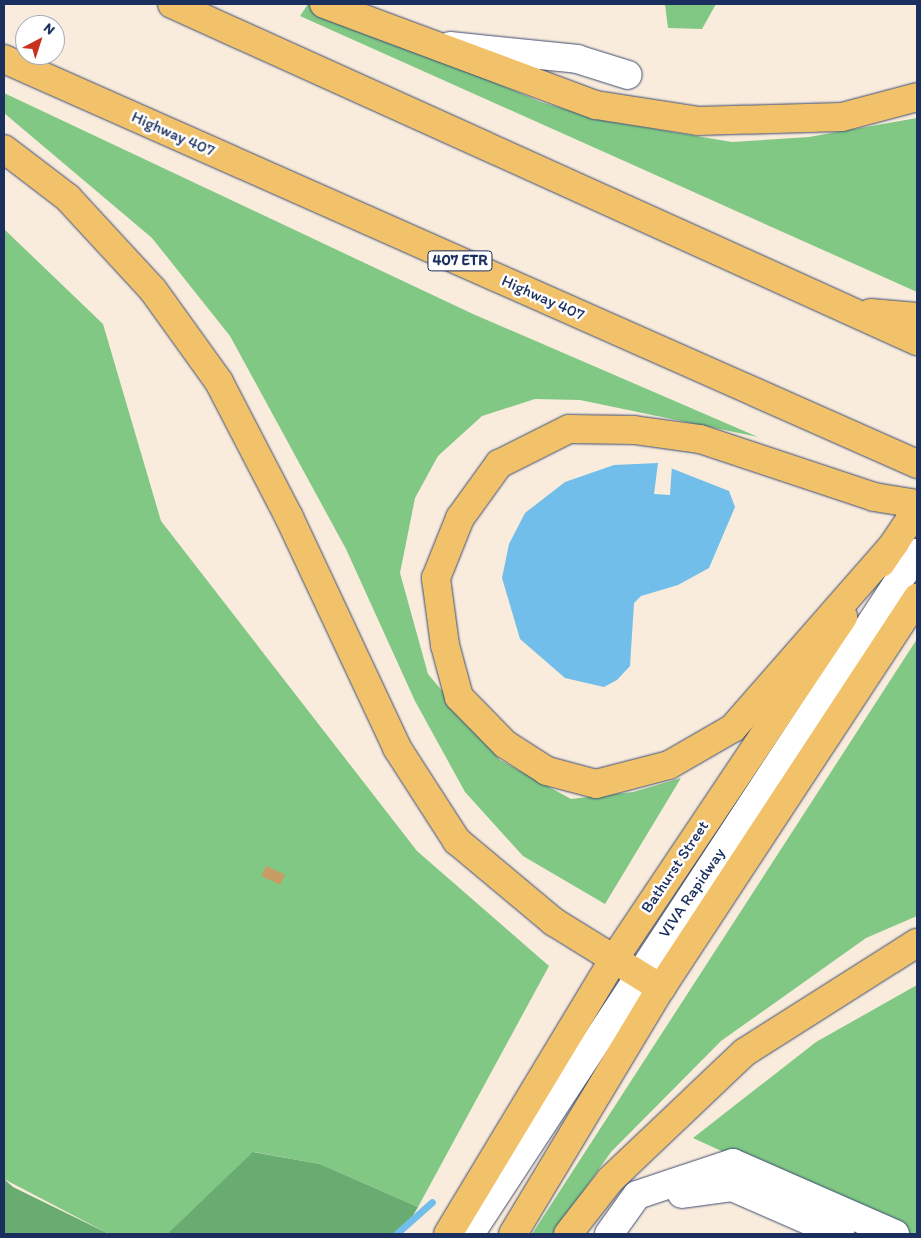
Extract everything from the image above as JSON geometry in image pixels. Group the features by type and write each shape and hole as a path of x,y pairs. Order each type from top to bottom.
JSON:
{"main road":[{"path":"172,4 917,342"},
{"path":"324,4 596,105 698,121 842,117 917,97"},
{"name":"Highway 407","path":"4,59 917,464"},
{"path":"4,149 68,198 153,290 219,382 289,517 397,748 457,841 554,922 661,988"},
{"path":"850,311 917,317"},
{"path":"906,548 733,728 669,766 596,784 547,770 505,744 459,697 445,645 436,578 460,518 499,464 569,428 634,430 700,439 874,497 917,504"},
{"name":"Bathurst Street","path":"448,1234 614,959 906,548 917,509"},
{"path":"514,1234 661,988 917,598"},
{"path":"568,1234 610,1180 744,1052 917,943"}],"lane":[{"path":"432,44 577,59 628,75"},
{"name":"VIVA Rapidway","path":"470,1234 639,973 906,548"},
{"path":"609,1234 638,1195 734,1163 895,1234"},
{"path":"619,1234 656,1204 692,1190 732,1187 840,1234"}],"green space":[{"path":"308,4 541,102 601,120 732,142 809,137 917,118 917,292 300,16"},
{"path":"665,4 716,4 702,29 668,28"},
{"path":"4,93 473,314 758,437 580,400 535,399 482,416 438,456 415,498 400,573 428,674 500,760 571,799 633,792 681,778 605,904 523,856 465,792 415,701 346,549 230,336 152,238 4,113"},
{"path":"4,229 103,324 161,521 417,851 549,966 418,1207 320,1164 254,1152 167,1234 109,1234 4,1179"},
{"path":"917,639 917,916 866,938 721,1041 611,1152 553,1234 532,1234"},
{"path":"917,985 917,1234 903,1234 693,1138 816,1042"},
{"path":"253,1152 320,1164 418,1207 402,1234 167,1234"},
{"path":"4,1179 13,1187 109,1234 4,1234"}],"water":[{"path":"658,463 729,491 735,507 709,568 678,585 641,596 634,603 630,666 617,680 604,687 565,678 520,639 502,578 509,544 525,513 565,482 614,465"}],"pier":[{"path":"658,463 672,465 670,495 654,494"}],"building":[{"path":"266,866 285,875 280,885 261,876"}],"waterway":[{"path":"396,1234 432,1202"}]}
